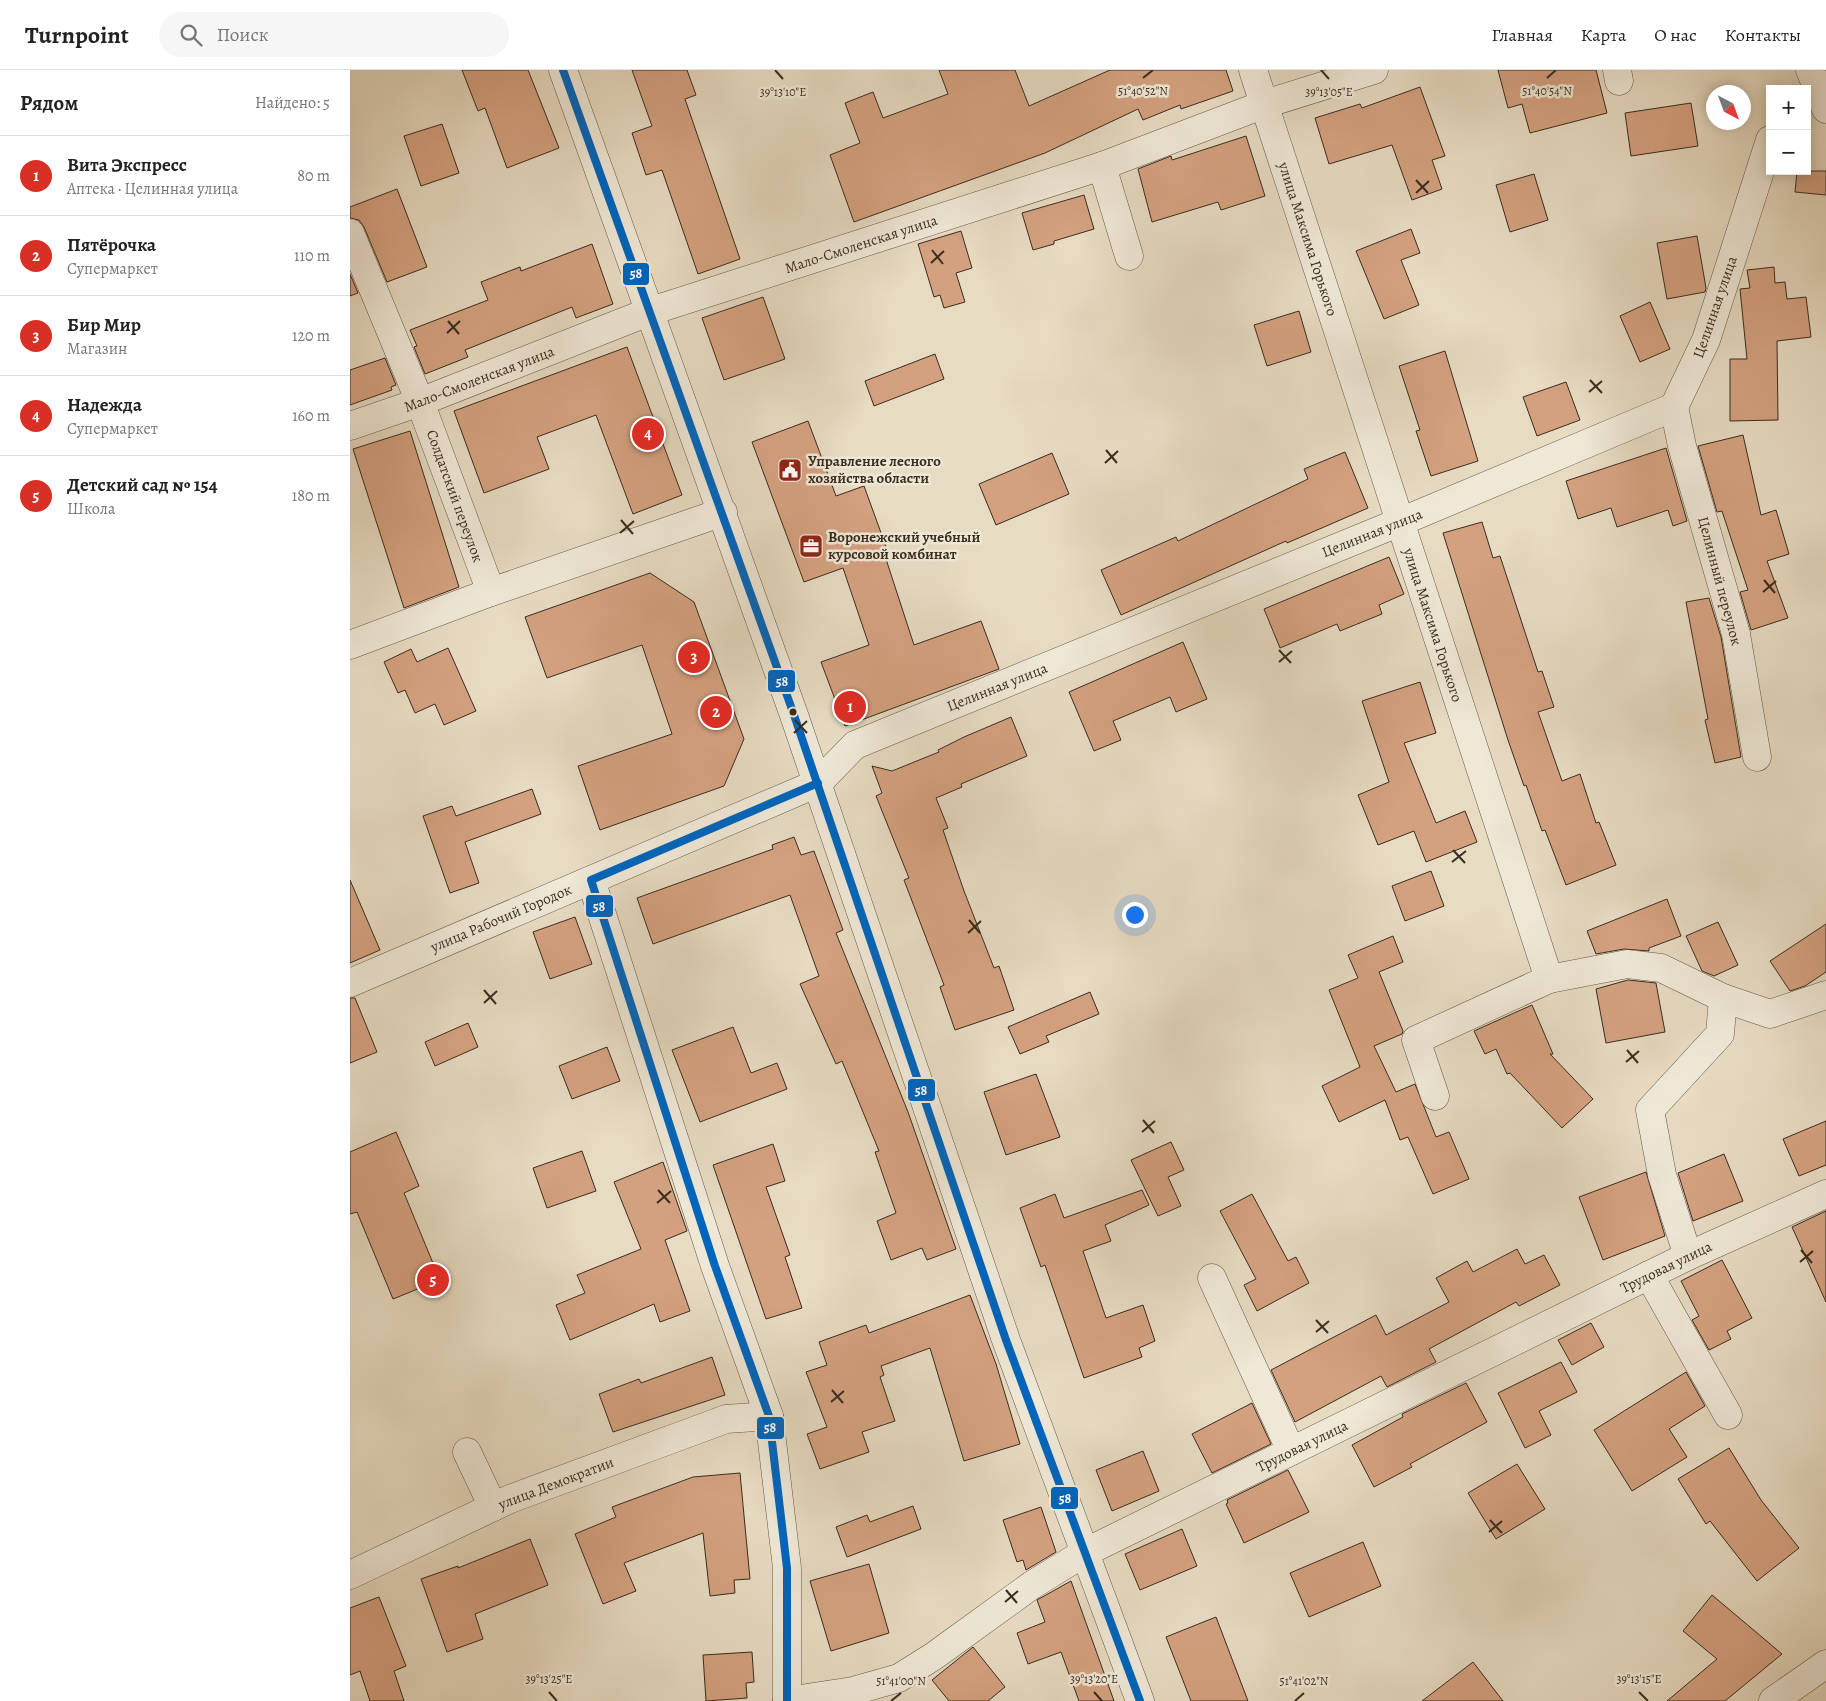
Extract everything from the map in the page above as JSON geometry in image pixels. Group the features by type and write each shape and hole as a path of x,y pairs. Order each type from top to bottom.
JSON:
{"street":[{"path":"563,70 723,512 818,783 1003,1330 1140,1701"},
{"name":"улица Максима Горького","path":"1253,70 1549,979"},
{"name":"Мало-Смоленская улица","path":"350,426 420,402 651,312 1102,166 1265,104 1374,70"},
{"path":"1810,70 1819,109"},
{"name":"Целинная улица","path":"818,783 855,745 1400,522 1674,407 1706,340 1766,152"},
{"path":"1102,166 1129,256"},
{"name":"Солдатский переулок","path":"350,234 420,402 491,592"},
{"name":"Целинный переулок","path":"1674,407 1682,446 1736,634 1757,757"},
{"path":"350,645 491,592 723,512"},
{"name":"улица Рабочий Городок","path":"350,983 818,783"},
{"path":"591,880 715,1266 769,1416 787,1568 787,1701"},
{"path":"1435,1096 1416,1040 1549,979 1627,964 1661,968 1723,998 1770,1014 1826,995"},
{"path":"1688,1256 1662,1175 1650,1110 1720,1034 1723,998"},
{"name":"Трудовая улица","path":"787,1701 853,1691 899,1678 934,1656 1032,1585 1084,1553 1688,1256 1826,1194"},
{"path":"1649,1275 1728,1415"},
{"path":"1212,1278 1291,1451"},
{"name":"улица Демократии","path":"350,1575 493,1507 726,1419 769,1416"},
{"path":"467,1452 493,1507"},
{"path":"1773,1701 1826,1664"}],"building":[{"path":"462,70 528,70 559,148 507,168 485,108 478,111"},
{"path":"632,70 687,70 696,95 685,99 740,259 698,274 662,170 646,175 632,133 652,126"},
{"path":"939,70 1015,70 1029,106 1110,70 1226,70 1233,91 1181,109 1180,105 1143,120 1138,109 1045,153 854,222 830,155 860,143 845,103 873,92 883,118 948,94"},
{"path":"1498,70 1596,70 1607,113 1530,133 1522,104 1508,108"},
{"path":"1420,87 1445,156 1432,160 1442,189 1412,200 1392,145 1329,164 1315,118 1360,104 1362,108"},
{"path":"1691,103 1698,146 1631,156 1625,113"},
{"path":"442,124 459,173 421,186 404,136"},
{"path":"1246,136 1265,196 1221,210 1218,202 1152,222 1138,169 1171,156 1172,160"},
{"path":"1811,171 1826,171 1826,195 1795,192 1797,175 1811,175"},
{"path":"1534,174 1548,220 1510,232 1496,185"},
{"path":"397,189 427,267 387,282 364,227 359,220 350,218 350,207"},
{"path":"1084,195 1094,229 1054,241 1054,244 1033,250 1022,213"},
{"path":"1411,229 1420,253 1401,260 1419,305 1384,319 1356,251"},
{"path":"961,231 972,268 956,273 965,302 944,308 940,295 934,297 918,244"},
{"path":"1697,236 1706,288 1705,292 1667,299 1657,243"},
{"path":"592,244 613,304 576,318 572,307 465,350 468,357 425,374 414,347 417,346 410,330 488,300 481,282 520,267 521,271"},
{"path":"1774,267 1775,283 1785,282 1787,299 1806,297 1811,337 1777,341 1778,420 1730,421 1730,359 1747,359 1740,289 1750,288 1747,270"},
{"path":"350,274 358,293 350,296"},
{"path":"763,297 785,359 724,380 702,318"},
{"path":"1650,302 1670,349 1640,362 1620,316"},
{"path":"1299,311 1311,352 1267,366 1254,325"},
{"path":"627,347 682,495 633,514 596,415 537,437 549,469 484,493 454,411"},
{"path":"1445,351 1478,461 1431,476 1416,431 1420,430 1399,366"},
{"path":"935,354 944,379 874,406 865,381"},
{"path":"385,358 396,385 391,387 392,390 350,405 350,370"},
{"path":"1566,382 1580,420 1537,436 1523,397"},
{"path":"808,421 836,496 864,486 888,552 884,553 914,645 981,621 999,669 845,726 821,662 869,645 843,568 804,582 752,442"},
{"path":"410,431 459,587 404,608 353,449"},
{"path":"1743,435 1761,515 1776,510 1789,554 1767,561 1788,618 1751,630 1740,592 1748,590 1722,511 1717,512 1698,446"},
{"path":"1666,448 1687,521 1673,526 1668,510 1617,527 1611,508 1578,519 1566,481"},
{"path":"1345,452 1368,508 1287,543 1286,541 1121,615 1101,570 1176,537 1178,541 1308,479 1304,469"},
{"path":"1052,453 1069,494 996,525 979,484"},
{"path":"1482,522 1493,558 1500,556 1538,672 1542,671 1554,707 1538,712 1562,781 1580,774 1596,823 1599,822 1616,865 1566,885 1545,830 1542,831 1526,785 1524,786 1443,533"},
{"path":"1389,557 1404,594 1379,605 1382,614 1340,631 1337,624 1280,648 1264,609"},
{"path":"650,573 694,602 744,739 724,786 600,830 578,766 672,734 642,645 547,678 525,617"},
{"path":"1709,598 1721,637 1741,757 1715,763 1705,720 1708,719 1686,602"},
{"path":"1183,642 1207,699 1176,712 1170,697 1113,721 1121,740 1094,751 1069,692"},
{"path":"448,648 476,711 444,725 435,704 415,713 405,690 398,693 384,662 411,649 417,662"},
{"path":"1420,682 1436,733 1404,743 1436,823 1465,811 1477,842 1426,862 1414,831 1378,845 1358,795 1389,782 1362,701"},
{"path":"1011,717 1027,756 961,784 962,787 936,798 948,828 943,830 964,891 994,968 999,966 1014,1010 955,1030 940,987 944,985 904,880 909,878 876,796 882,793 872,766 892,771 939,752 938,750 964,737"},
{"path":"532,789 541,814 465,842 479,883 450,893 423,816 452,806 456,816"},
{"path":"794,837 801,855 814,851 843,930 836,933 908,1112 956,1249 927,1260 922,1248 891,1260 877,1221 896,1213 875,1152 879,1151 842,1061 836,1064 800,984 819,976 790,895 653,944 637,898 773,849 772,845"},
{"path":"1431,871 1444,906 1405,921 1392,886"},
{"path":"350,880 380,950 350,963"},
{"path":"1667,899 1681,936 1649,948 1649,951 1624,949 1596,954 1587,931"},
{"path":"575,917 592,964 550,979 533,932"},
{"path":"1718,922 1738,965 1714,976 1702,971 1686,936"},
{"path":"1826,924 1826,972 1805,986 1790,991 1770,961"},
{"path":"1393,936 1403,962 1379,972 1403,1031 1402,1034 1374,1046 1396,1092 1415,1084 1436,1137 1449,1132 1469,1179 1433,1194 1408,1137 1400,1140 1385,1100 1339,1122 1322,1086 1360,1067 1329,990 1358,978 1348,955"},
{"path":"1628,980 1656,983 1665,1032 1606,1043 1596,989"},
{"path":"1090,992 1099,1014 1046,1036 1049,1042 1020,1054 1008,1027"},
{"path":"350,998 355,998 377,1052 350,1063"},
{"path":"1532,1005 1553,1054 1550,1054 1593,1099 1562,1128 1510,1073 1507,1074 1496,1049 1485,1054 1474,1031"},
{"path":"468,1023 478,1047 435,1066 425,1042"},
{"path":"733,1027 751,1073 777,1063 787,1089 700,1122 672,1050"},
{"path":"607,1047 620,1081 572,1099 559,1066"},
{"path":"1036,1074 1060,1137 1006,1155 984,1092"},
{"path":"1826,1121 1826,1165 1799,1176 1783,1139"},
{"path":"396,1132 419,1186 404,1193 440,1280 393,1299 357,1212 350,1214 350,1152"},
{"path":"1171,1142 1184,1170 1168,1177 1181,1206 1158,1216 1131,1160"},
{"path":"773,1144 785,1181 766,1187 790,1255 785,1257 802,1308 766,1319 713,1165"},
{"path":"582,1151 596,1191 547,1208 533,1168"},
{"path":"1724,1154 1743,1201 1693,1221 1678,1173"},
{"path":"663,1162 687,1231 665,1240 690,1311 660,1322 654,1304 570,1340 556,1305 585,1293 577,1275 641,1249 614,1182"},
{"path":"1646,1172 1665,1236 1603,1260 1579,1197"},
{"path":"1142,1190 1149,1205 1105,1225 1111,1241 1083,1251 1106,1318 1143,1305 1155,1341 1139,1348 1142,1357 1084,1378 1045,1265 1041,1267 1020,1208 1055,1194 1064,1218"},
{"path":"1252,1194 1288,1261 1296,1257 1309,1283 1257,1311 1244,1285 1256,1279 1220,1211"},
{"path":"1826,1211 1826,1302 1792,1227"},
{"path":"1517,1249 1525,1264 1544,1255 1560,1285 1519,1306 1516,1302 1429,1349 1436,1362 1387,1387 1381,1376 1295,1422 1271,1370 1376,1315 1386,1335 1449,1302 1436,1278 1467,1261 1473,1272"},
{"path":"1722,1260 1752,1318 1727,1331 1731,1339 1709,1350 1692,1320 1699,1316 1681,1281"},
{"path":"970,1295 996,1364 1020,1444 964,1461 930,1348 881,1366 884,1375 880,1377 895,1421 862,1432 869,1452 820,1469 807,1434 827,1427 806,1372 827,1365 819,1342 866,1325 869,1333"},
{"path":"1591,1323 1604,1347 1572,1365 1558,1340"},
{"path":"712,1357 725,1395 613,1432 599,1394 639,1379 641,1383"},
{"path":"1561,1362 1577,1392 1539,1411 1551,1435 1525,1448 1498,1393"},
{"path":"1686,1372 1705,1406 1669,1429 1687,1457 1632,1491 1594,1430"},
{"path":"1466,1383 1487,1422 1410,1464 1412,1467 1374,1487 1352,1445 1403,1417 1402,1414"},
{"path":"1252,1403 1271,1444 1212,1473 1192,1434"},
{"path":"1729,1448 1761,1500 1799,1548 1757,1581 1710,1521 1706,1524 1678,1479"},
{"path":"1143,1451 1159,1491 1112,1511 1096,1470"},
{"path":"1517,1464 1545,1509 1496,1539 1468,1493"},
{"path":"1288,1470 1309,1512 1244,1543 1226,1504 1228,1503 1227,1500"},
{"path":"740,1473 750,1579 734,1580 735,1593 710,1596 703,1533 624,1563 636,1591 603,1604 575,1534 616,1517 612,1507 693,1477"},
{"path":"913,1506 921,1529 847,1557 836,1527 867,1515 870,1522"},
{"path":"1041,1507 1056,1552 1026,1570 1023,1560 1017,1562 1003,1520"},
{"path":"1182,1529 1197,1566 1140,1590 1125,1554"},
{"path":"530,1539 548,1585 475,1614 483,1639 447,1652 421,1579 458,1566 458,1568"},
{"path":"1363,1542 1381,1586 1309,1617 1290,1573"},
{"path":"869,1564 889,1633 831,1651 810,1581"},
{"path":"1071,1581 1114,1701 1079,1701 1061,1652 1028,1664 1017,1633 1045,1622 1037,1600"},
{"path":"1712,1595 1782,1654 1725,1701 1667,1701 1717,1659 1683,1631"},
{"path":"379,1597 406,1666 394,1671 404,1701 370,1701 360,1671 350,1675 350,1608"},
{"path":"1216,1617 1248,1701 1191,1701 1166,1637"},
{"path":"973,1647 1005,1687 988,1701 949,1701 932,1680"},
{"path":"752,1652 754,1682 746,1683 747,1698 706,1701 703,1655"},
{"path":"1473,1662 1503,1701 1422,1701"}],"transit line":[{"name":"58","path":"563,70 794,715 1006,1340 1140,1701"},
{"name":"58","path":"787,1701 787,1568 769,1416 715,1266 591,880 818,783"}],"place":[{"name":"Надежда","path":"648,434"},
{"name":"Управление лесного хозяйства области","path":"790,470"},
{"name":"Воронежский учебный курсовой комбинат","path":"811,546"},
{"name":"Бир Мир","path":"694,657"},
{"name":"Вита Экспресс","path":"850,707"},
{"name":"Пятёрочка","path":"716,712"},
{"name":"Детский сад № 154","path":"433,1280"}]}
